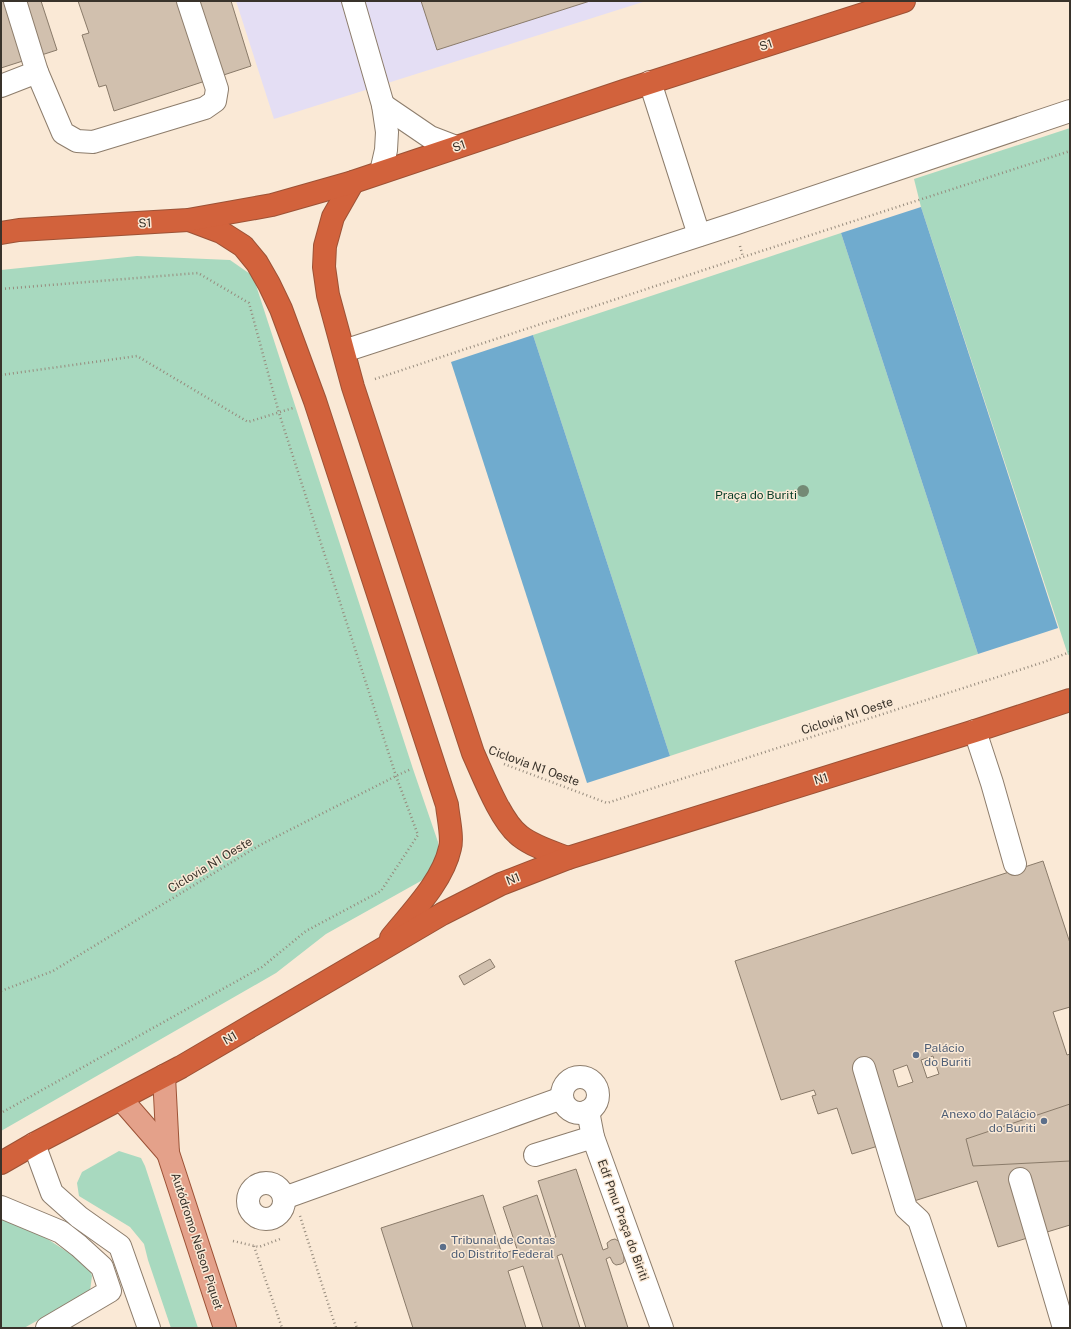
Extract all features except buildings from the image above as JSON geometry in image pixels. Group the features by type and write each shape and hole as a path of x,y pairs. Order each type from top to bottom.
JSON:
{"highway":[{"name":"S1","path":"7,228 188,220 272,205 353,182 650,82 904,1"},
{"path":"353,182 333,218 325,246 324,267 328,295 353,387 474,753 486,783 508,823 520,836 538,846 568,858"},
{"path":"188,220 221,232 242,246 257,262 281,308 315,401 447,805 451,847 443,870 381,950"},
{"name":"N1","path":"1,1163 34,1144 164,1076 442,914 501,884 568,858 1070,700"}],"main road":[{"name":"Autódromo Nelson Piquet","path":"164,1076 168,1153 225,1328"},
{"name":"Autódromo Nelson Piquet","path":"121,1099 168,1153"}],"lane":[{"path":"14,1 37,72 63,133 77,141 93,142 205,108 215,101 217,88 188,1"},
{"path":"352,1 383,105 387,132 386,150 381,172"},
{"path":"1,86 37,72"},
{"path":"650,82 699,235"},
{"path":"383,105 430,137 456,147"},
{"path":"344,351 699,235 1070,111"},
{"path":"975,731 992,783 1015,864"},
{"path":"864,1068 906,1208 919,1220 955,1328"},
{"path":"583,1076 590,1079 596,1086 599,1093 598,1100 594,1107 588,1112 580,1113 571,1111 565,1106 562,1098 562,1089 567,1082 574,1077 583,1076"},
{"path":"289,1196 562,1098"},
{"name":"Edf Pmu Praça do Biriti","path":"588,1112 593,1137 662,1328"},
{"path":"535,1155 593,1137"},
{"path":"34,1144 52,1194 79,1217 120,1246 149,1328"},
{"path":"1020,1179 1064,1328"},
{"path":"1,1207 61,1232 102,1267 110,1291 47,1328"}],"path":[{"path":"1,289 198,273 249,303 279,413 396,776 418,835 381,891 306,932 262,967 1,1113"},
{"name":"Ciclovia N1 Oeste","path":"474,753 607,803 1044,662 1070,652"},
{"name":"Ciclovia N1 Oeste","path":"1,991 53,971 260,845 396,776 434,763"},
{"path":"289,1196 301,1221 336,1328"},
{"path":"233,1241 259,1247 280,1239"},
{"path":"254,1246 282,1328"},
{"path":"355,1322 357,1328"}],"shaded area":[{"path":"236,1 646,1 274,119"}],"green space":[{"path":"1070,128 1070,654 1068,655 921,207 914,179"},
{"name":"Praça do Buriti","path":"841,233 978,654 670,756 533,335"},
{"path":"137,256 230,260 253,276 438,842 439,860 428,877 326,934 276,973 1,1131 1,270"},
{"path":"119,1151 141,1158 145,1166 198,1328 171,1328 144,1244 130,1227 79,1196 77,1183 82,1172"},
{"path":"1,1219 19,1223 49,1240 89,1266 92,1276 90,1291 24,1328 1,1328"}],"water":[{"path":"921,207 1058,628 978,654 841,233"},
{"path":"533,335 670,756 587,783 451,362"}],"place":[{"name":"Palácio do Buriti","path":"916,1055"},
{"name":"Anexo do Palácio do Buriti","path":"1044,1121"},
{"name":"Tribunal de Contas do Distrito Federal","path":"443,1247"}]}
